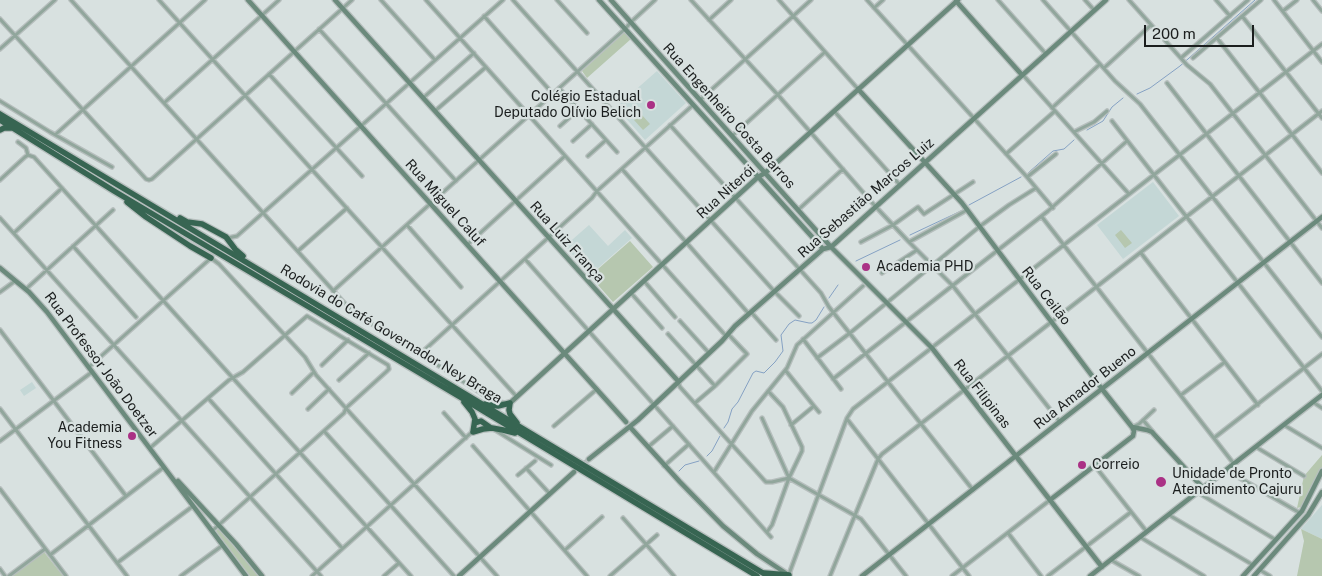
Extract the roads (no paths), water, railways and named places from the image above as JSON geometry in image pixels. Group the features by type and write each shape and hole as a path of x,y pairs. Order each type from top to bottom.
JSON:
{"highway":[{"name":"Rodovia do Café Governador Ney Braga","path":"0,114 763,575"},
{"name":"Rodovia do Café Governador Ney Braga","path":"0,120 114,191 763,575"},
{"path":"0,130 14,128"},
{"path":"114,191 146,217 210,258"},
{"path":"150,204 187,222 204,224 236,242 260,270"},
{"path":"460,396 472,412 475,423 473,432 492,428 526,436"},
{"path":"480,403 498,406 510,403 510,414 522,428"},
{"path":"475,423 481,422 492,428"},
{"path":"475,423 483,429"},
{"path":"763,575 790,576"}],"street":[{"path":"0,49 55,0"},
{"path":"71,0 354,313 490,399 497,402 510,403"},
{"path":"159,0 517,397"},
{"path":"56,134 204,0"},
{"name":"Rua Miguel Caluf","path":"248,0 626,422"},
{"path":"164,103 279,0"},
{"name":"Rua Luiz França","path":"335,0 678,381 680,387 766,482 789,478"},
{"path":"0,19 146,179 149,180 352,0"},
{"path":"382,0 435,60"},
{"path":"426,0 663,265 727,335 747,354 695,403"},
{"path":"226,237 236,242 263,213 503,0"},
{"path":"513,0 774,291 799,316"},
{"path":"558,0 587,33"},
{"name":"Rua Engenheiro Costa Barros","path":"599,0 823,249"},
{"name":"Rua Engenheiro Costa Barros","path":"611,0 831,246"},
{"path":"333,291 655,0"},
{"path":"691,0 778,95 875,206 953,286 1060,422"},
{"path":"709,20 731,0"},
{"path":"779,0 858,89"},
{"path":"700,100 811,0"},
{"path":"867,0 1053,208"},
{"path":"874,8 883,0"},
{"path":"956,0 1129,194"},
{"name":"Rua Niterói","path":"510,403 956,0"},
{"path":"998,0 1046,54"},
{"path":"1043,0 1118,84 1132,96 1322,337"},
{"path":"1085,0 1094,10"},
{"name":"Rua Sebastião Marcos Luiz","path":"589,459 630,427 709,353 732,328 823,249 831,246 1106,0"},
{"path":"1129,0 1187,65 1208,81 1322,228"},
{"path":"1216,0 1230,16"},
{"path":"1181,58 1248,0"},
{"path":"1193,58 1261,0"},
{"path":"1274,0 1322,62"},
{"path":"1282,11 1297,0"},
{"path":"1313,0 1322,11"},
{"path":"484,16 553,94"},
{"path":"1242,16 1320,113 1322,118"},
{"path":"1104,68 1152,25"},
{"path":"319,29 456,181"},
{"path":"1217,38 1322,173"},
{"path":"630,427 664,466 723,526 757,554 790,576 847,418 853,409 1322,44"},
{"path":"732,136 825,52"},
{"path":"423,98 474,53"},
{"path":"1006,154 1100,64"},
{"path":"435,111 486,66"},
{"path":"269,74 362,176"},
{"path":"1167,83 1322,282"},
{"path":"559,88 617,152"},
{"name":"Rua Ceilão","path":"858,89 924,163 954,193 1132,427"},
{"path":"0,101 112,167"},
{"path":"420,354 693,105"},
{"path":"560,126 579,109"},
{"path":"834,111 900,185"},
{"path":"1074,132 1094,122 1107,111"},
{"path":"830,576 878,459 882,454 1320,113"},
{"path":"1112,121 1322,391"},
{"path":"573,141 592,124"},
{"path":"670,125 821,293 973,490"},
{"path":"588,156 606,140"},
{"path":"833,379 1053,208 1127,141"},
{"path":"18,142 26,148 28,155"},
{"path":"1027,177 1056,154"},
{"path":"0,180 28,155"},
{"path":"28,155 34,157 411,576"},
{"path":"467,245 565,156"},
{"path":"622,169 776,340"},
{"path":"798,210 843,169"},
{"path":"861,242 893,225 918,208 924,214 973,182"},
{"path":"14,234 62,188"},
{"path":"817,358 979,227 1036,188"},
{"path":"298,251 347,208"},
{"path":"26,289 113,210"},
{"path":"909,242 967,210"},
{"path":"1042,216 1234,464"},
{"name":"Rua Amador Bueno","path":"862,576 1322,217"},
{"path":"0,218 321,576"},
{"path":"407,225 461,287"},
{"path":"73,246 136,317"},
{"name":"Rua Filipinas","path":"831,246 932,348 1102,567"},
{"path":"882,273 917,250"},
{"path":"1141,253 1258,404"},
{"path":"0,441 54,401 91,369 114,345 210,258 219,264 307,360 314,372 329,389 498,576"},
{"path":"524,259 771,537"},
{"name":"Rua Professor João Doetzer","path":"0,268 26,289 47,312 246,576"},
{"path":"0,292 15,280"},
{"path":"644,281 675,317"},
{"path":"714,472 752,411 786,371 796,348 803,339 863,286"},
{"path":"631,293 662,328"},
{"path":"150,448 228,380 243,372 307,316 387,363 389,369 346,408 344,413 212,531"},
{"path":"680,321 709,353"},
{"path":"0,330 126,496"},
{"path":"668,334 715,386"},
{"path":"803,339 841,389"},
{"path":"322,364 348,340"},
{"path":"339,380 369,353"},
{"path":"1214,438 1322,354"},
{"path":"1181,395 1225,362"},
{"path":"786,371 819,412"},
{"path":"292,392 314,372"},
{"path":"308,409 329,389"},
{"path":"554,426 597,389"},
{"path":"767,532 772,525 789,478 803,449 783,407 768,391"},
{"path":"1090,576 1322,396"},
{"path":"208,398 342,548"},
{"path":"1313,402 1322,408"},
{"path":"791,425 814,406"},
{"path":"0,409 127,576"},
{"path":"1132,427 1139,424 1154,410"},
{"path":"444,413 466,438"},
{"name":"Rua Sebastião Marcos Luiz","path":"621,433 626,422 642,415"},
{"path":"762,418 789,478 863,521 906,576"},
{"path":"847,418 970,576"},
{"path":"1143,420 1203,488"},
{"path":"1284,425 1322,448"},
{"path":"648,447 673,426"},
{"path":"1132,427 1150,430 1155,434"},
{"path":"952,576 1132,436 1134,432 1132,427"},
{"path":"492,428 552,465"},
{"path":"324,431 454,576"},
{"path":"312,576 473,432"},
{"path":"664,466 689,444"},
{"path":"474,446 587,576"},
{"path":"1256,447 1304,476"},
{"path":"518,475 535,461"},
{"path":"1095,466 1147,532"},
{"path":"50,555 164,467"},
{"name":"Rua Professor João Doetzer","path":"164,467 242,550 262,576"},
{"path":"526,468 550,494"},
{"path":"1226,470 1300,513"},
{"path":"1243,576 1300,513 1322,471"},
{"path":"459,576 574,472"},
{"path":"0,489 66,576"},
{"path":"1197,492 1276,540"},
{"path":"1254,576 1312,511 1322,492"},
{"path":"117,564 194,506"},
{"path":"1048,576 1131,512"},
{"path":"1169,514 1252,566"},
{"path":"565,550 602,518"},
{"path":"623,518 674,576"},
{"path":"1008,533 1041,576"},
{"path":"610,576 657,535"},
{"path":"1140,537 1204,576"},
{"path":"183,575 223,545"},
{"path":"1268,548 1270,554 1274,554"},
{"path":"0,569 7,576 45,549"},
{"path":"1260,557 1265,556 1268,561"},
{"path":"1111,559 1138,576"},
{"path":"384,576 399,563"},
{"path":"1260,570 1270,576"}],"waterway":[{"path":"1137,94 1150,88 1180,66 1255,0"},
{"path":"1087,130 1103,121 1112,107 1123,98"},
{"path":"1028,173 1053,151 1064,149 1074,140"},
{"path":"969,205 1021,177"},
{"path":"910,235 961,211"},
{"path":"856,261 900,240"},
{"path":"829,298 838,285"},
{"path":"724,428 732,409 738,402 753,373 756,371 764,373 783,351 781,335 789,324 795,320 812,323 824,307"},
{"path":"707,456 720,436"},
{"path":"679,471 685,465 699,461"}],"tunnel":[{"path":"574,472 589,459"}],"place":[{"name":"Colégio Estadual Deputado Olívio Belich","path":"651,105"},
{"name":"Academia PHD","path":"866,267"},
{"name":"Academia You Fitness","path":"132,436"},
{"name":"Correio","path":"1082,465"},
{"name":"Unidade de Pronto Atendimento Cajuru","path":"1161,482"}]}
